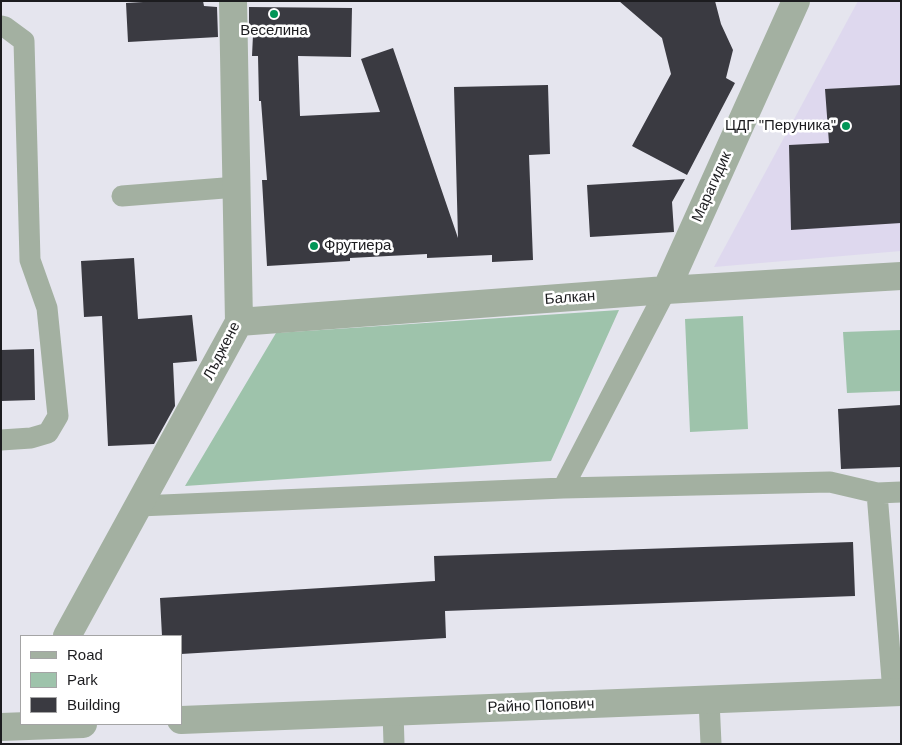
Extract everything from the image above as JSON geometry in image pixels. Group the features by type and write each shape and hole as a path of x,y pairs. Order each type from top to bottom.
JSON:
{"street":[{"name":"Лъджене","path":"68,635 239,322 233,1"},
{"name":"Марагидик","path":"666,290 796,1"},
{"name":"Балкан","path":"239,322 666,290 901,276"},
{"name":"Райно Попович","path":"182,720 897,692"}],"lane":[{"path":"1,26 24,41 30,260 47,308 58,416 48,433 31,438 1,440"},
{"path":"122,196 236,187"},
{"path":"563,488 666,290"},
{"path":"139,506 563,488 830,482 877,493 901,492"},
{"path":"877,493 897,692"},
{"path":"709,700 711,744"},
{"path":"393,712 394,744"}],"shaded area":[{"name":"ЦДГ \"Перуника\"","path":"858,1 901,1 901,251 714,267"}],"green space":[{"path":"619,310 551,461 185,486 276,333"},
{"path":"743,316 748,429 690,432 685,319"},
{"path":"901,330 901,391 847,393 843,332"}],"building":[{"path":"203,1 204,6 217,7 218,37 128,42 126,3"},
{"path":"619,1 715,1 721,24 733,50 726,78 735,83 687,175 632,146 671,74 662,38"},
{"path":"249,7 352,8 351,57 298,56 300,116 380,112 361,59 393,48 458,238 454,87 548,85 550,154 529,155 533,260 492,262 492,255 427,258 427,254 350,258 350,261 267,266 262,180 267,180 261,101 259,101 258,56 252,56 253,35 249,35"},
{"path":"901,85 901,223 791,230 789,145 829,143 825,89"},
{"path":"685,179 672,202 674,232 590,237 587,185"},
{"path":"134,258 138,319 192,315 197,361 173,363 175,406 154,444 108,446 102,316 84,317 81,261"},
{"path":"34,349 35,400 1,401 1,350"},
{"path":"901,405 901,467 841,469 838,409"},
{"path":"853,542 855,596 445,611 446,638 182,654 182,635 162,635 160,598 435,581 434,556"}],"place":[{"name":"Веселина","path":"274,14"},
{"name":"ЦДГ \"Перуника\"","path":"846,126"},
{"name":"Фрутиера","path":"314,246"}]}
